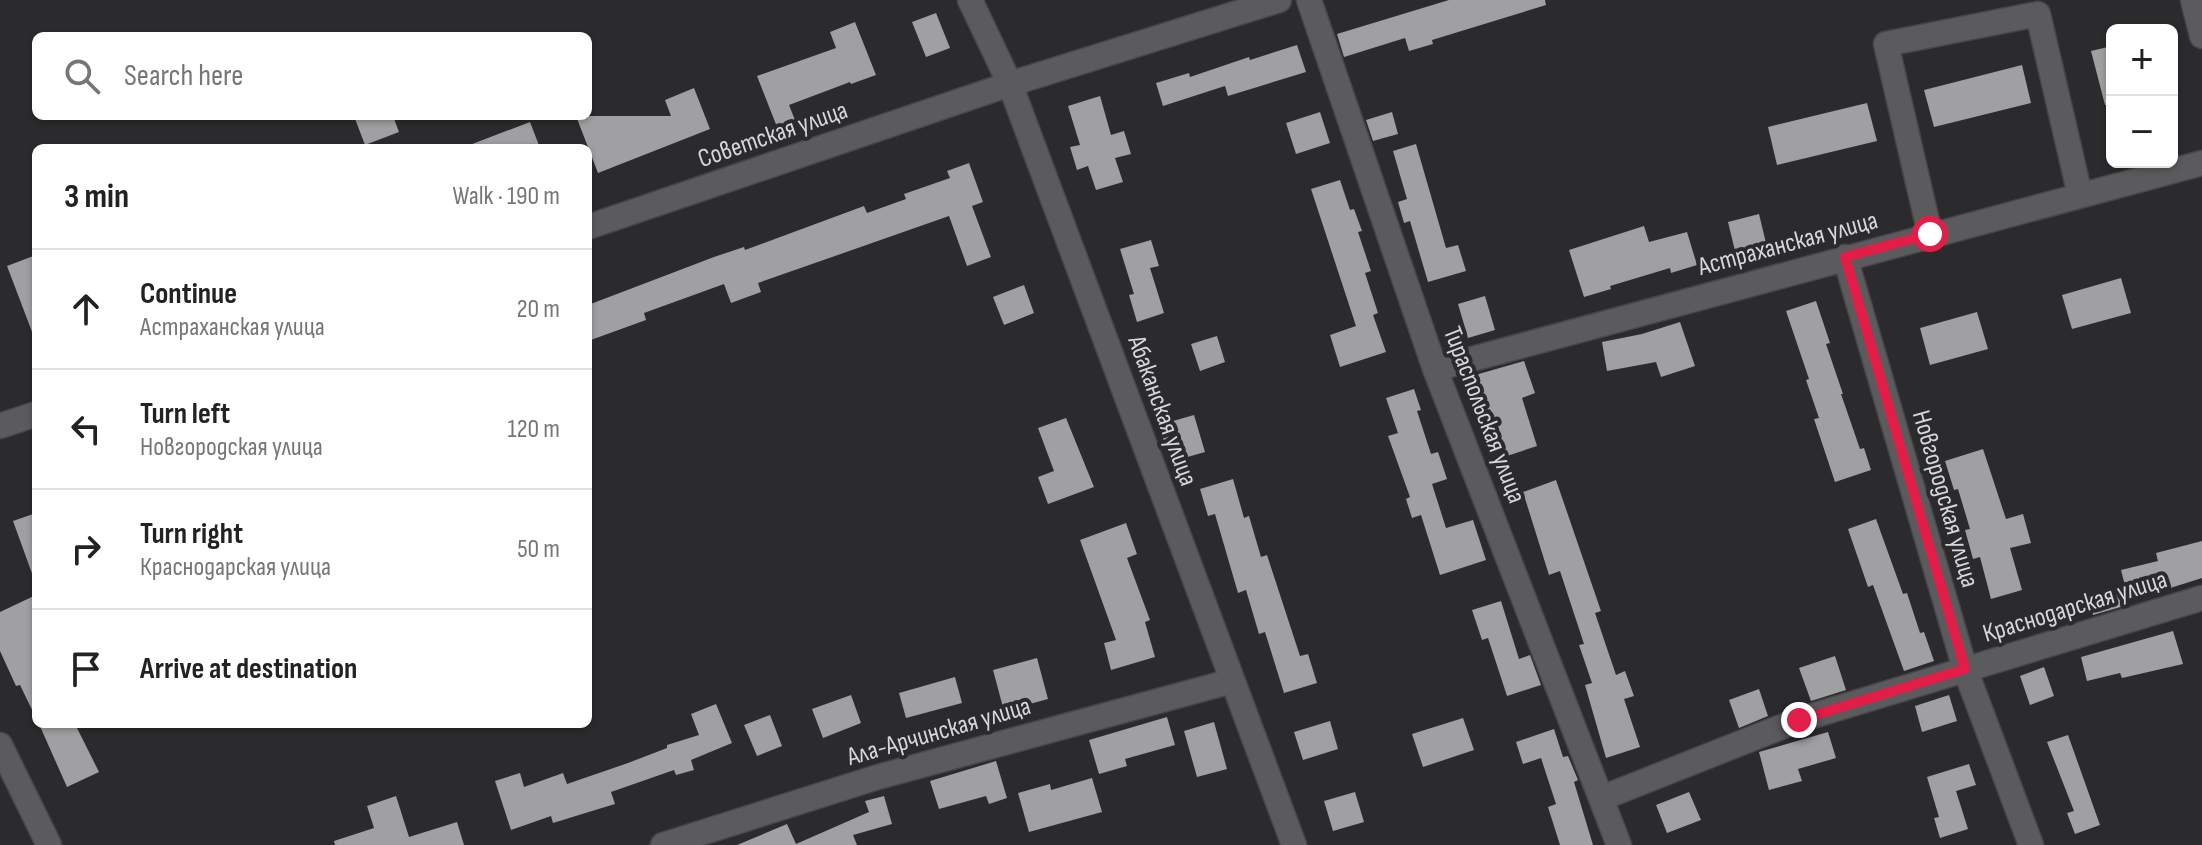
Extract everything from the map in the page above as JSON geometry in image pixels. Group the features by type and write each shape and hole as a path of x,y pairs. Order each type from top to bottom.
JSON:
{"street":[{"name":"Абаканская улица","path":"970,0 1010,84 1294,845"},
{"name":"Советская улица","path":"592,226 1010,84 1279,0"},
{"name":"Тираспольская улица","path":"1309,0 1435,369 1619,845"},
{"path":"2193,0 2202,36"},
{"path":"1930,234 1886,44 2038,14 2080,195"},
{"name":"Астраханская улица","path":"1435,369 2202,163"},
{"name":"Новгородская улица","path":"1845,257 1965,669 2031,845"},
{"path":"0,426 32,415"},
{"name":"Краснодарская улица","path":"1602,798 1799,720 2202,598"},
{"name":"Ала-Арчинская улица","path":"663,845 878,777 1232,681"},
{"path":"0,745 49,845"}],"building":[{"path":"1449,0 1545,0 1546,5 1432,40 1433,44 1409,51 1405,38 1344,57 1337,34"},
{"path":"936,13 950,48 926,57 912,22"},
{"path":"855,22 876,75 789,105 797,125 779,132 757,76 836,48 830,32"},
{"path":"1297,45 1306,72 1228,96 1225,86 1163,106 1156,83 1189,73 1190,77"},
{"path":"2106,47 2106,105 2105,105 2091,51"},
{"path":"2022,65 2031,103 1934,127 1924,90"},
{"path":"694,88 710,129 598,173 592,157 592,144 587,144 578,120 592,120 592,116 671,116 665,100"},
{"path":"1100,96 1111,135 1124,131 1131,154 1115,158 1123,182 1096,190 1088,166 1077,170 1070,147 1080,145 1068,106"},
{"path":"1867,103 1877,141 1777,165 1768,127"},
{"path":"1320,112 1330,143 1296,154 1286,123"},
{"path":"1392,112 1398,134 1373,141 1366,120"},
{"path":"356,120 394,120 399,132 365,144"},
{"path":"530,122 538,144 472,144"},
{"path":"1416,144 1446,248 1458,245 1466,271 1428,282 1410,221 1404,223 1398,202 1407,199 1393,151"},
{"path":"969,163 983,202 972,206 991,257 967,266 949,216 758,283 761,292 731,303 724,284 644,313 646,320 592,340 592,303 714,257 744,247 745,250 864,206 867,213 906,199 904,194 950,178 947,171"},
{"path":"1340,180 1350,210 1354,209 1362,231 1358,232 1371,271 1365,273 1378,313 1373,315 1386,352 1340,367 1330,335 1356,326 1311,189"},
{"path":"1759,214 1766,243 1735,251 1728,222"},
{"path":"1644,226 1649,242 1687,232 1697,265 1671,273 1670,268 1584,297 1569,250"},
{"path":"1151,240 1159,266 1150,268 1164,313 1137,322 1129,295 1134,294 1120,249"},
{"path":"32,257 32,332 7,266"},
{"path":"2121,278 2131,313 2072,329 2062,295"},
{"path":"1024,285 1034,313 1004,325 993,297"},
{"path":"1485,296 1495,330 1468,338 1458,304"},
{"path":"1816,301 1830,343 1826,344 1841,394 1860,449 1864,448 1871,470 1835,482 1814,419 1819,418 1806,380 1809,379 1786,311"},
{"path":"1977,312 1988,349 1930,365 1920,328"},
{"path":"1680,322 1695,366 1661,377 1656,362 1607,371 1602,342"},
{"path":"1217,336 1225,362 1200,371 1191,344"},
{"path":"1524,361 1535,393 1522,398 1537,446 1507,456 1490,409 1477,413 1465,378"},
{"path":"1414,389 1421,410 1417,411 1431,454 1438,452 1447,479 1432,484 1446,528 1473,520 1486,560 1440,575 1421,515 1412,518 1406,499 1410,497 1388,436 1398,433 1386,398"},
{"path":"1194,415 1205,452 1170,462 1159,425"},
{"path":"1066,418 1094,487 1048,504 1038,477 1054,471 1038,428"},
{"path":"1983,449 2006,519 2023,514 2031,543 2010,548 2022,590 1991,599 1980,557 1973,559 1965,530 1970,529 1958,489 1954,490 1945,461"},
{"path":"1233,479 1244,518 1249,516 1261,557 1267,555 1300,656 1308,654 1317,683 1284,693 1265,632 1259,634 1246,590 1238,593 1215,514 1208,516 1200,489"},
{"path":"1556,480 1601,611 1595,613 1616,675 1625,671 1634,696 1624,699 1640,747 1606,758 1585,685 1592,683 1579,645 1584,644 1560,571 1549,575 1523,492"},
{"path":"32,514 32,573 13,521"},
{"path":"1876,519 1903,594 1907,593 1920,633 1924,632 1934,661 1904,671 1873,585 1868,587 1848,529"},
{"path":"1126,523 1137,554 1127,558 1150,620 1145,622 1155,657 1111,670 1104,643 1116,640 1080,540"},
{"path":"2202,541 2202,578 2129,601 2121,570 2158,561 2156,553"},
{"path":"2119,589 2124,606 2093,615 2089,598"},
{"path":"32,597 32,710 20,685 16,686 0,651 0,612"},
{"path":"1501,601 1519,659 1530,655 1541,685 1507,696 1488,638 1482,640 1472,610"},
{"path":"2173,631 2183,664 2122,678 2120,673 2087,681 2081,657"},
{"path":"1835,656 1846,690 1811,701 1799,668"},
{"path":"1037,658 1048,699 1004,711 993,670"},
{"path":"2044,667 2054,696 2030,705 2020,676"},
{"path":"955,677 962,703 906,718 899,693"},
{"path":"1759,689 1768,716 1739,728 1729,700"},
{"path":"851,695 861,723 823,738 812,709"},
{"path":"1949,695 1957,721 1922,732 1915,706"},
{"path":"716,704 732,743 691,760 694,770 676,775 674,770 611,792 615,804 553,823 551,816 511,830 495,781 520,773 524,787 563,773 567,784 628,763 667,748 667,745 699,735 691,714"},
{"path":"770,715 782,746 757,756 744,725"},
{"path":"1167,717 1175,745 1125,759 1127,766 1099,774 1089,740"},
{"path":"1463,718 1474,750 1423,767 1412,734"},
{"path":"1330,721 1338,749 1303,760 1294,732"},
{"path":"1214,722 1227,769 1197,777 1184,731"},
{"path":"41,728 77,728 99,772 67,787"},
{"path":"1554,729 1563,757 1568,756 1578,780 1574,782 1593,845 1560,845 1548,807 1556,804 1541,758 1523,764 1516,742"},
{"path":"1828,732 1836,758 1798,769 1802,781 1769,790 1759,752"},
{"path":"2068,735 2100,825 2075,834 2067,813 2074,811 2047,742"},
{"path":"996,761 1007,798 989,804 986,796 939,809 930,781"},
{"path":"1969,764 1976,785 1956,791 1968,829 1940,838 1934,818 1939,817 1927,777"},
{"path":"1092,778 1102,812 1029,832 1018,793 1050,784 1051,790"},
{"path":"1355,792 1364,822 1333,831 1324,801"},
{"path":"1689,792 1701,820 1667,833 1656,805"},
{"path":"396,796 409,837 457,822 464,845 335,845 334,841 374,828 367,806"},
{"path":"884,796 892,824 853,835 857,845 737,845 787,824 796,844 869,812 865,801"}],"route":[{"path":"1799,720 1965,669 1845,257 1930,234"}]}
